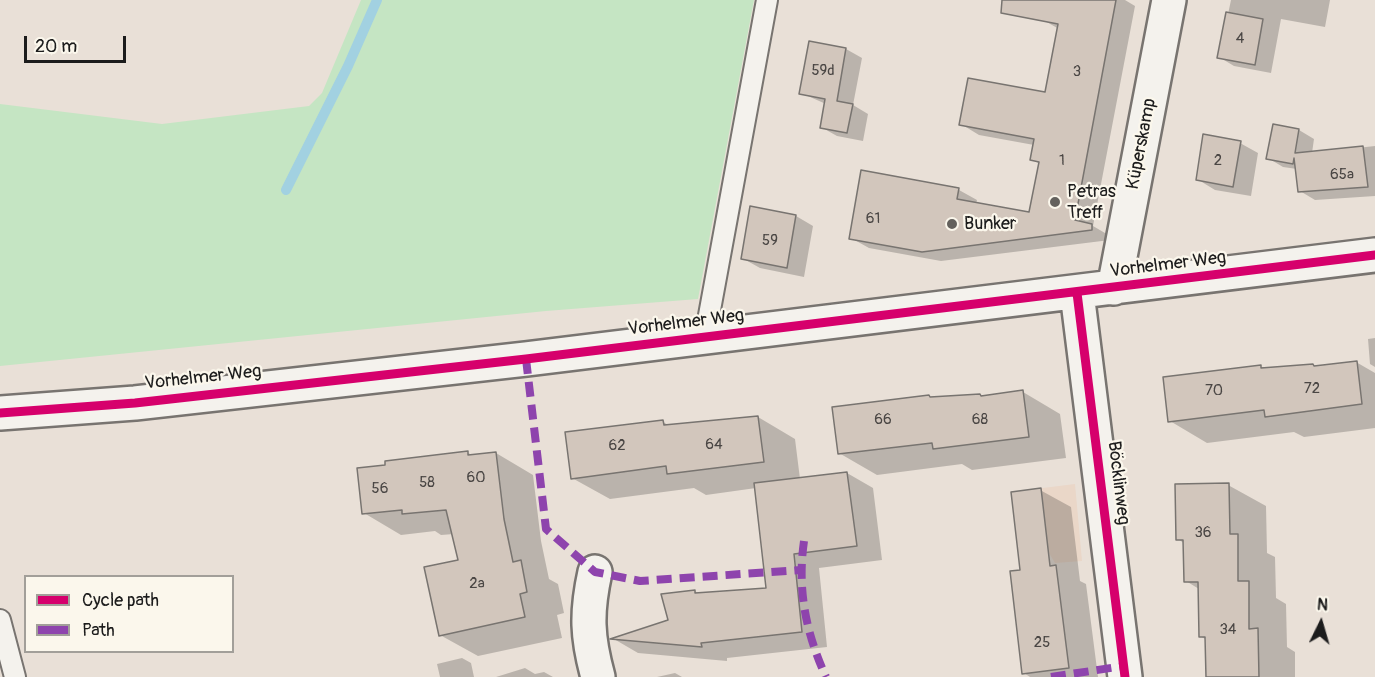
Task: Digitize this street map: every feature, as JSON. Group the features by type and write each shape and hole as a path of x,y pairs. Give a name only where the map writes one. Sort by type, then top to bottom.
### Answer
{"street":[{"name":"Küperskamp","path":"1114,288 1169,0"},
{"name":"Vorhelmer Weg","path":"0,413 135,403 1077,293 1375,255"},
{"name":"Böcklinweg","path":"1077,293 1125,677"},
{"path":"595,572 588,607 588,640 598,677"}],"lane":[{"name":"Vorhelmer Weg","path":"705,337 767,0"},
{"path":"0,620 15,677"}],"shaded area":[{"path":"1075,484 1082,561 1055,563 1049,553 1019,557 1011,492"}],"green space":[{"path":"361,0 754,0 698,299 546,311 0,366 0,104 162,124 309,106 322,93"}],"building":[{"path":"1002,0 1116,0 1075,220 1092,224 1092,230 922,252 849,239 861,170 959,188 957,199 1029,212 1039,162 1030,160 1034,139 959,125 968,78 1045,92 1058,24 1001,13"},
{"path":"1226,12 1263,19 1255,65 1217,58"},
{"path":"809,41 846,48 837,101 853,104 847,133 820,128 825,99 799,94"},
{"path":"1273,124 1299,129 1295,153 1363,146 1368,187 1298,192 1294,158 1293,164 1266,159"},
{"path":"1203,134 1241,141 1233,187 1196,180"},
{"path":"750,206 796,215 787,268 741,259"},
{"path":"1357,361 1362,404 1265,417 1264,410 1168,422 1163,377 1261,365 1261,368 1313,364 1314,366"},
{"path":"1023,390 1029,437 933,449 932,443 838,454 832,407 929,395 930,397 980,394 981,396"},
{"path":"758,416 764,462 667,474 666,466 571,479 565,432 663,420 664,425"},
{"path":"468,451 468,455 496,452 504,519 513,562 521,560 527,592 520,594 525,617 439,636 424,567 458,560 446,510 402,514 402,510 362,514 357,468 385,465 385,461"},
{"path":"847,472 857,546 794,554 802,632 701,643 702,647 610,639 668,620 661,594 695,590 695,593 766,588 754,483"},
{"path":"1229,483 1230,534 1238,534 1238,581 1249,581 1249,629 1258,628 1259,677 1206,677 1205,637 1199,637 1198,582 1184,582 1183,540 1176,540 1175,484"},
{"path":"1041,488 1050,566 1056,565 1069,668 1022,674 1010,571 1020,570 1011,492"}],"waterway":[{"path":"286,190 348,66 377,0"}],"marked path":[{"path":"526,359 546,529 595,572 640,581 800,570"},
{"path":"804,541 802,577 805,611 813,644 826,677"},
{"path":"1051,677 1124,666"}],"cycle path":[{"path":"0,413 135,403 526,359 1375,255"},
{"path":"1077,293 1125,677"}],"place":[{"name":"Petras Treff","path":"1055,202"},
{"name":"Bunker","path":"952,224"}]}
